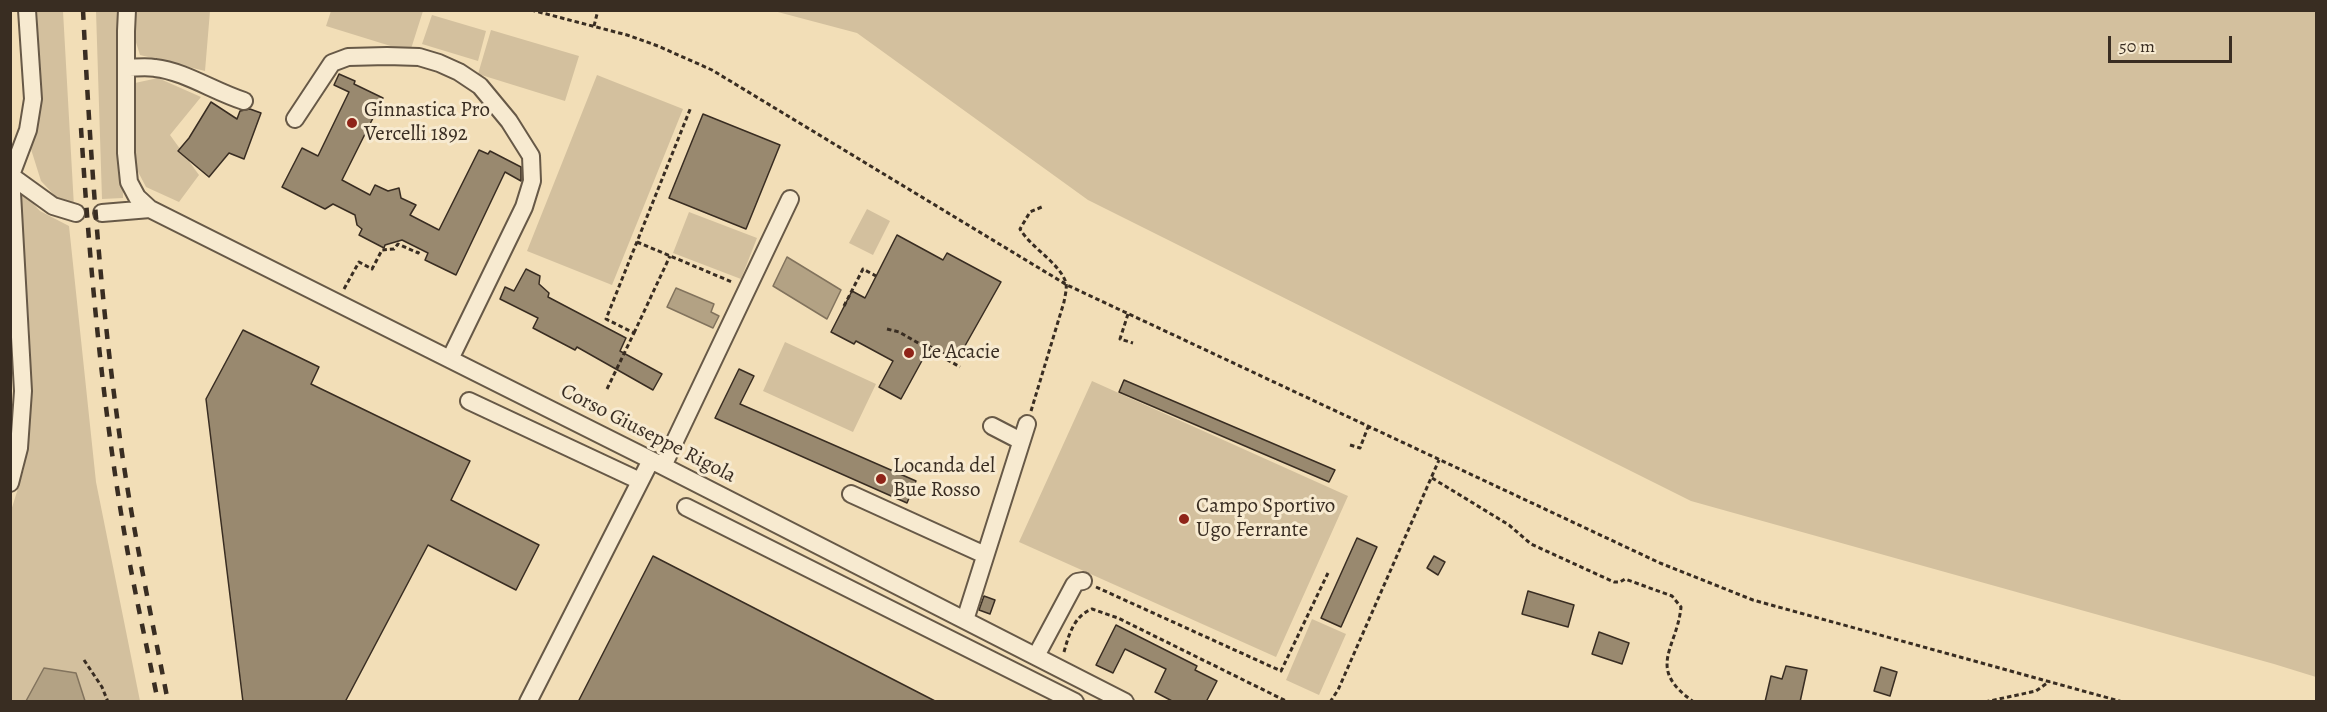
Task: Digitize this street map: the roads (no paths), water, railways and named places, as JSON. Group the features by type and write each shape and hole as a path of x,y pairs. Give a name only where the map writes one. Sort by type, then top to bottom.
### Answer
{"street":[{"path":"10,483 19,448 23,391 10,175 28,130 33,99 27,10"},
{"path":"128,10 126,153 129,182 137,197 150,209"},
{"path":"295,119 332,63 348,57 387,56 419,57 459,72 480,86 509,121 531,156 532,181 524,207 450,359"},
{"path":"126,68 153,67 171,71 221,94 244,101"},
{"path":"10,175 52,206 76,213"},
{"path":"528,702 640,481 657,463 790,199"},
{"path":"102,213 150,209"},
{"name":"Corso Giuseppe Rigola","path":"150,209 657,463 1125,702"},
{"path":"469,401 640,481"},
{"path":"965,620 1027,424"},
{"path":"992,426 1021,441"},
{"path":"851,494 985,555"},
{"path":"686,507 1075,702"},
{"path":"1036,656 1074,585 1083,581"}],"railway":[{"path":"83,10 96,217 111,373 128,494 168,702"},
{"path":"81,128 93,288 111,448 128,554 158,702"}],"place":[{"name":"Ginnastica Pro Vercelli 1892","path":"352,123"},
{"name":"Le Acacie","path":"909,353"},
{"name":"Locanda del Bue Rosso","path":"881,479"},
{"name":"Campo Sportivo Ugo Ferrante","path":"1184,519"}]}
